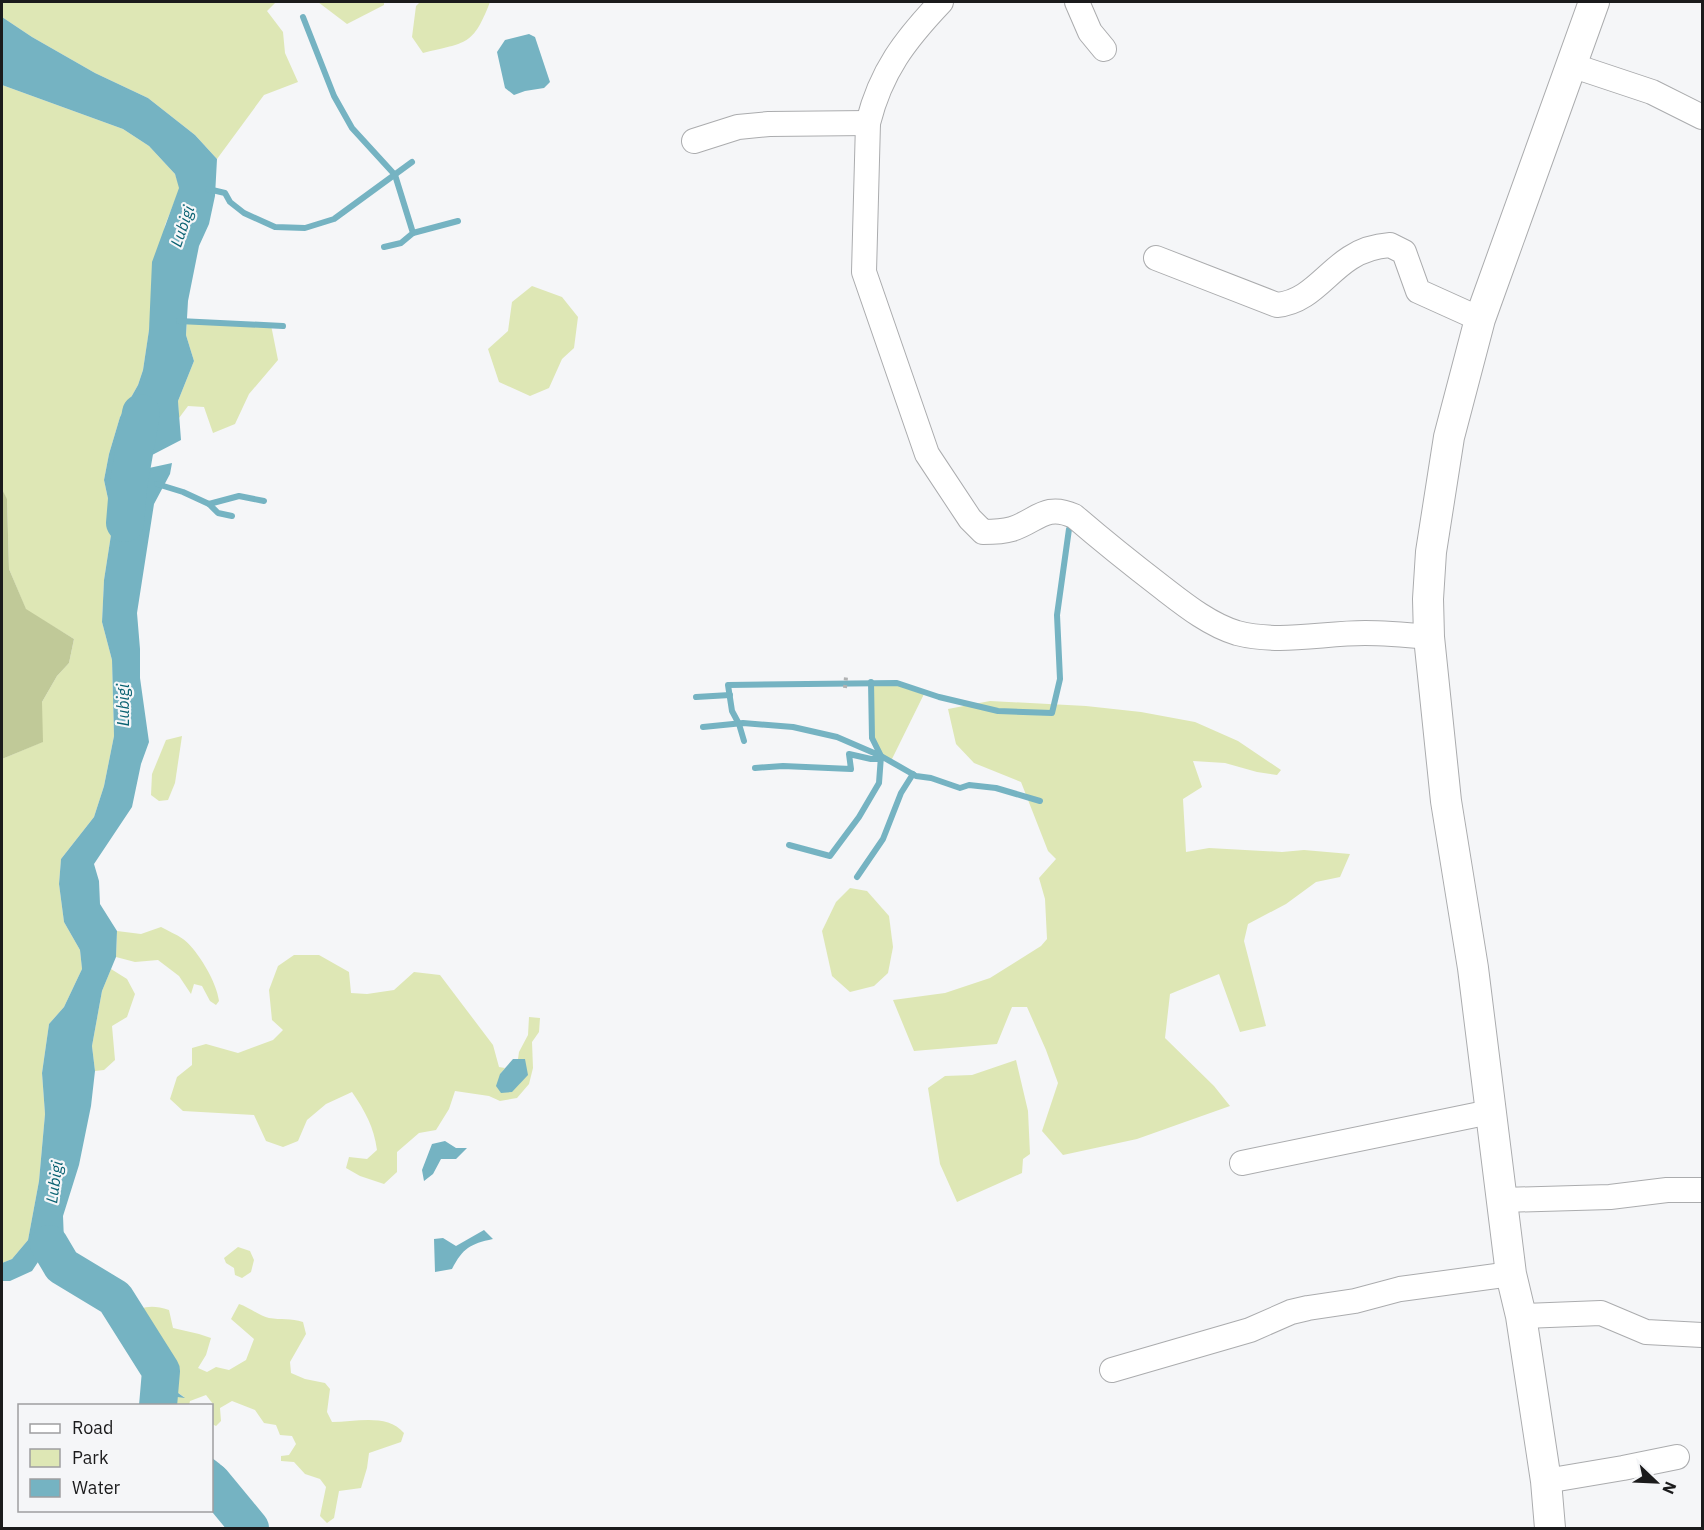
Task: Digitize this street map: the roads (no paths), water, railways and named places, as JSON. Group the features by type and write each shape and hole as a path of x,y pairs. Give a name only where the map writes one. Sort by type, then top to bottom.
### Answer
{"street":[{"path":"941,2 910,36 895,57 879,89 868,123 864,272 927,454 970,519 983,532 997,532 1013,529 1040,514 1054,510 1064,511 1074,516 1132,565 1183,603 1210,621 1236,632 1260,637 1289,638 1364,633 1429,636"},
{"path":"1077,2 1090,32 1104,49"},
{"path":"1550,1528 1546,1480 1521,1316 1511,1274 1473,968 1446,801 1429,636 1428,599 1431,552 1445,458 1480,319 1594,2"},
{"path":"1571,65 1652,92 1702,117"},
{"path":"694,141 738,127 769,124 868,123"},
{"path":"1156,258 1277,305 1296,302 1361,252 1390,245 1404,252 1418,291 1480,319"},
{"path":"1242,1163 1490,1113"},
{"path":"1503,1200 1610,1197 1667,1190 1702,1190"},
{"path":"1112,1370 1250,1330 1291,1312 1355,1301 1400,1289 1511,1274"},
{"path":"1521,1316 1601,1313 1646,1332 1702,1335"},
{"path":"1546,1480 1677,1457"}],"water":[{"path":"2,17 95,73 148,98 195,135 217,159 215,196 209,224 199,246 188,301 186,335 194,361 178,401 181,440 129,467 126,473 172,463 170,474 154,504 137,613 140,678 149,742 141,764 132,807 94,864 99,881 100,904 117,931 116,957 102,991 92,1046 95,1071 91,1106 79,1165 63,1216 64,1241 82,1263 84,1279 66,1281 44,1253 32,1271 10,1281 2,1281 2,1263 12,1259 28,1240 39,1181 45,1114 42,1073 49,1024 64,1007 82,969 80,950 64,922 59,884 61,859 94,817 104,786 114,736 112,660 102,622 104,580 113,522 104,480 120,417 138,385 143,370 149,330 152,262 179,188 175,174 149,146 123,129 2,85"},
{"path":"529,34 535,37 550,82 544,88 514,95 505,88 497,52 505,40"},
{"path":"513,1059 525,1059 528,1075 512,1092 501,1093 496,1086 500,1074"},
{"path":"445,1141 456,1148 467,1148 456,1159 441,1159 433,1174 424,1181 422,1170 432,1144"},
{"path":"484,1230 493,1239 468,1248 452,1269 435,1272 434,1239 443,1238 456,1246"},
{"path":"168,1380 174,1390 185,1398 170,1396 170,1404 150,1404 159,1385"},
{"path":"213,1459 231,1478 232,1507 213,1495"}],"waterway":[{"path":"303,17 334,96 352,128 395,175 413,233 401,243 384,247"},
{"path":"208,189 225,193 230,202 244,213 275,227 305,228 334,219 412,162"},
{"path":"413,233 458,221"},
{"path":"179,321 283,326"},
{"name":"Lubigi","path":"125,523 128,487 141,413"},
{"path":"157,484 183,492 209,504 239,496 264,501"},
{"path":"209,504 218,513 232,516"},
{"path":"744,741 732,711 728,685 897,683 939,697 998,711 1052,713 1060,679 1057,615 1069,529"},
{"path":"789,845 830,856 859,817 879,783 881,756 872,738 871,682"},
{"path":"696,697 730,695"},
{"path":"703,727 743,723 793,727 837,737 881,756 916,776 931,778 960,788 969,785 996,788 1040,801"},
{"path":"755,768 783,766 851,769 849,754 881,759"},
{"path":"857,877 883,839 901,793 913,774"},
{"name":"Lubigi","path":"49,1244 62,1266 115,1298 161,1371 158,1404"},
{"name":"Lubigi","path":"213,1483 250,1528"}]}
